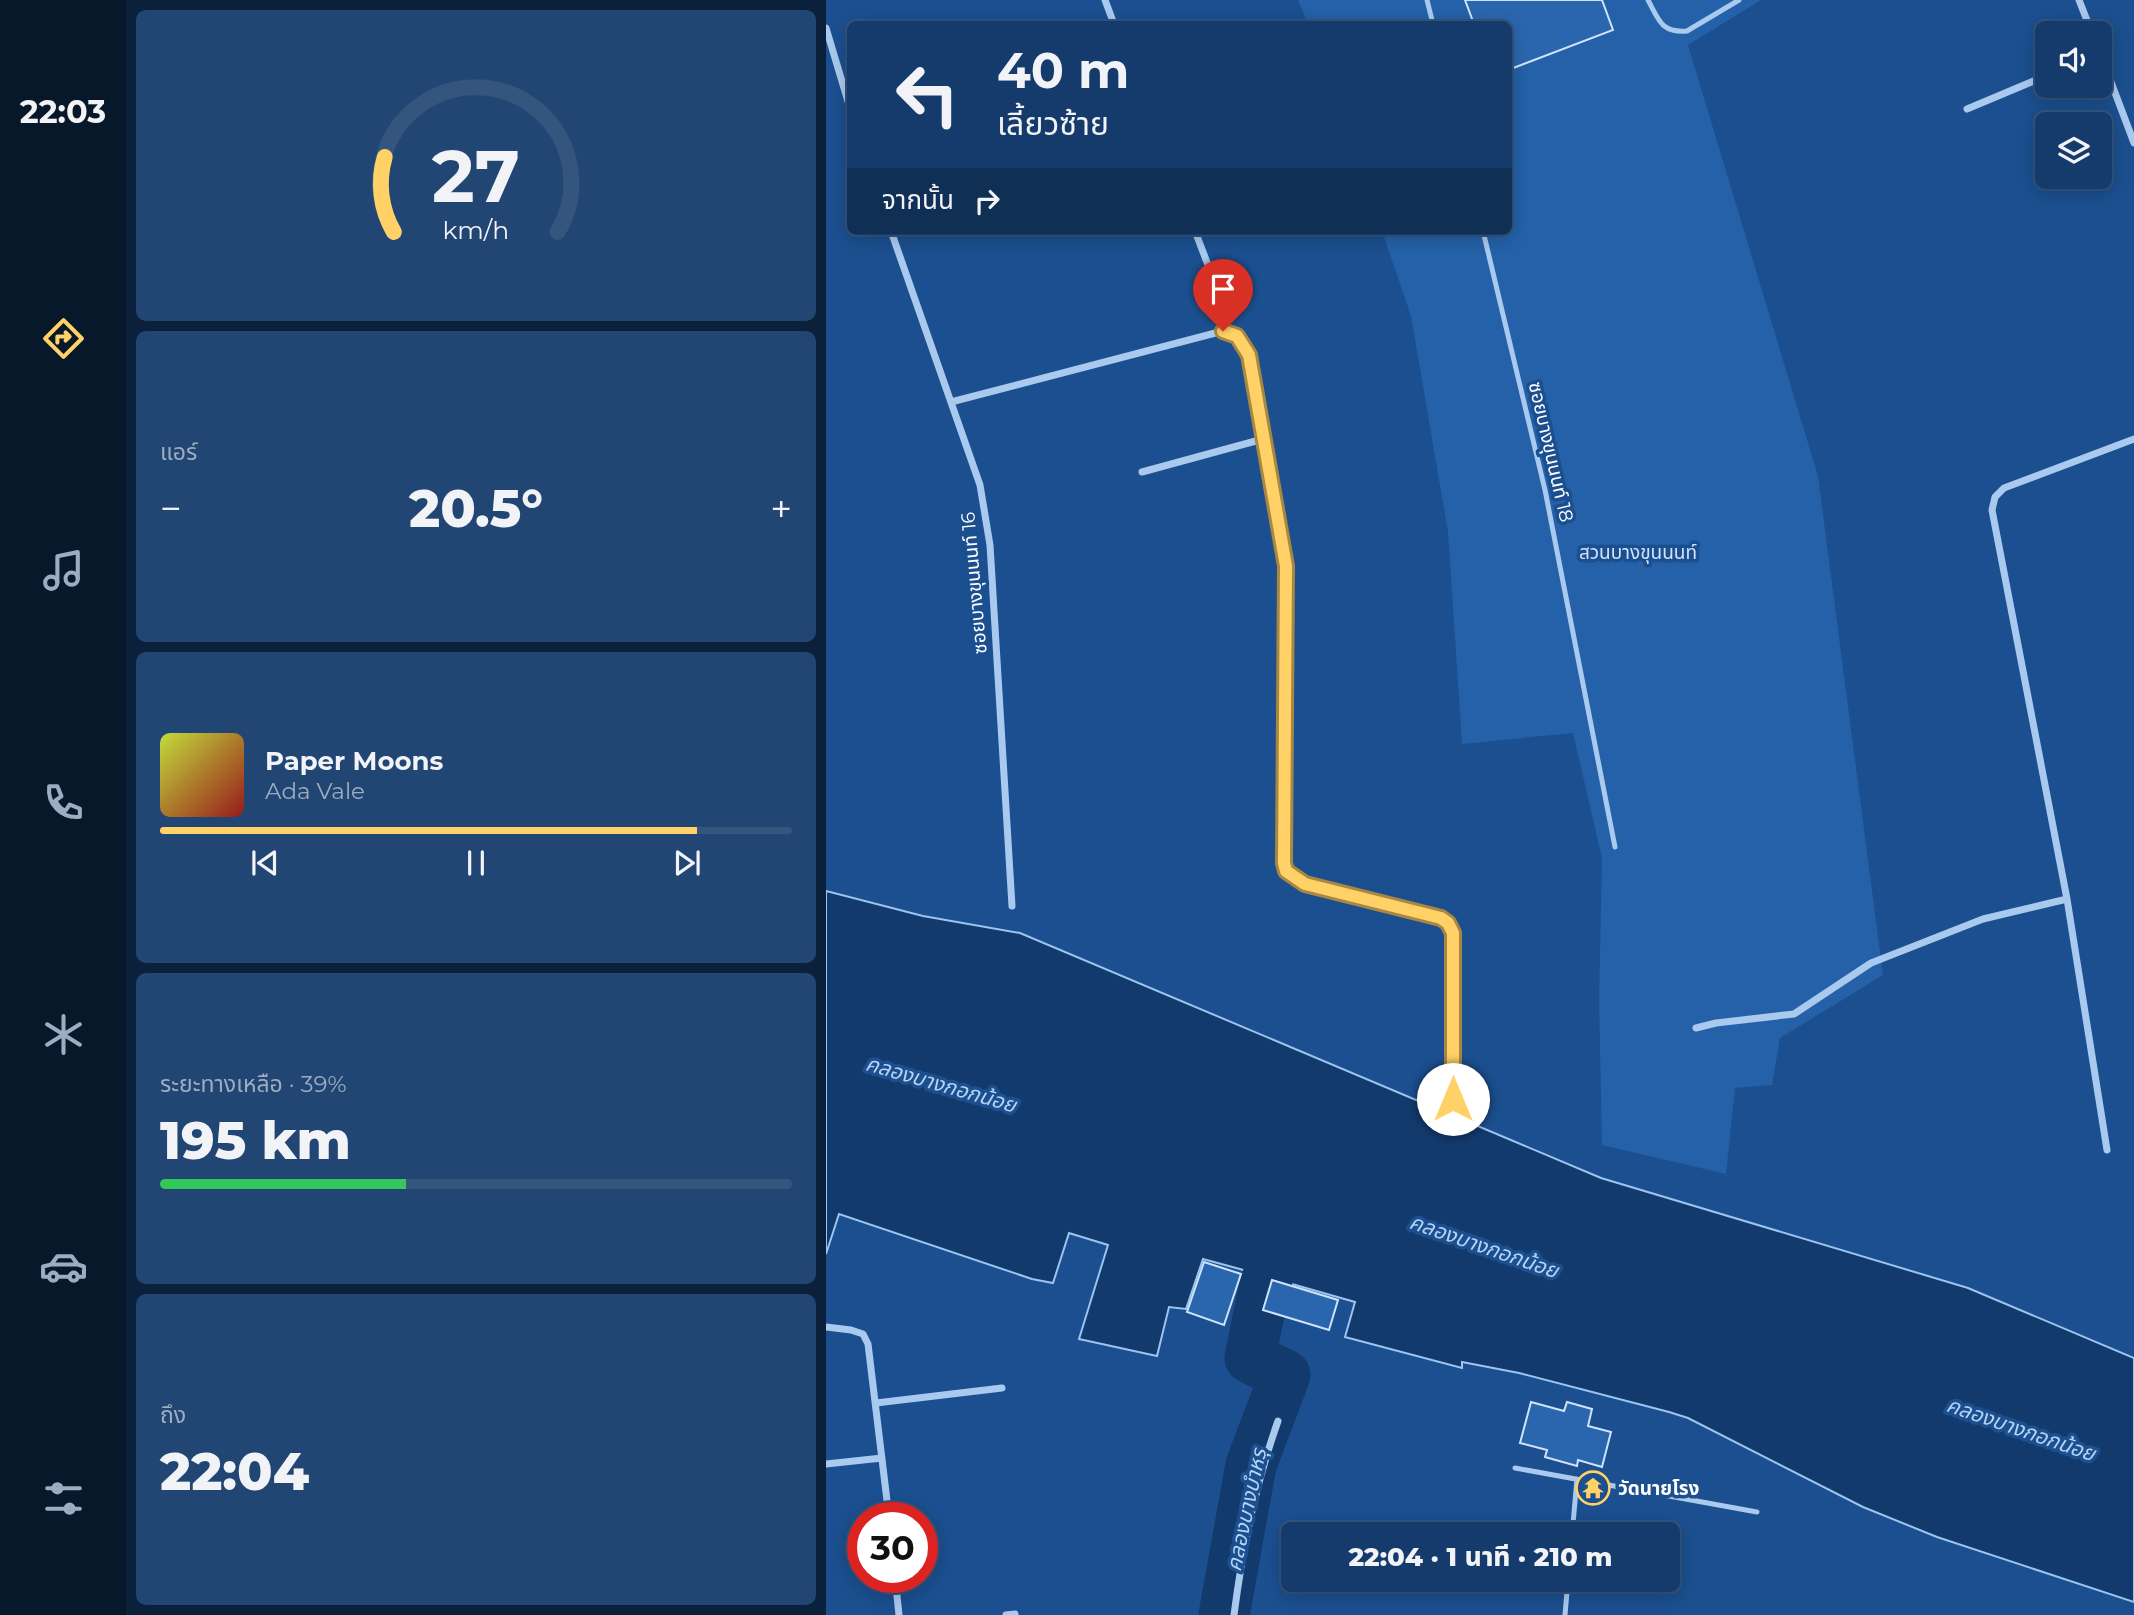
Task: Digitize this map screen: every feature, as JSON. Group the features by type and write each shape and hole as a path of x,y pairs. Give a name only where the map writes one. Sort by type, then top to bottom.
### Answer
{"street":[{"path":"1105,0 1113,21"},
{"path":"2079,0 2087,21"},
{"path":"826,28 847,98"},
{"path":"1967,109 2035,80"},
{"path":"2112,85 2134,143"},
{"name":"ซอยบางขุนนนท์ 16","path":"892,235 980,485 990,545 1012,906"},
{"path":"1197,235 1218,291"},
{"path":"951,402 1223,331 1237,336 1249,355 1286,566 1286,871 1305,884 1441,918 1448,923 1453,933 1453,1099"},
{"path":"1142,472 1263,439"},
{"path":"2107,1150 2067,898 1993,510 1996,497 2004,488 2134,439"},
{"path":"1696,1028 1794,1014 1871,963 1983,919 2067,898"},
{"path":"826,1327 863,1334 868,1344 887,1502"},
{"path":"876,1403 1002,1388"},
{"path":"1234,1615 1244,1540 1262,1466 1278,1421"},
{"path":"826,1464 883,1458"},
{"path":"897,1593 899,1615"}],"lane":[{"path":"1427,0 1432,21"},
{"path":"1648,0 1661,25 1668,30 1679,32 1687,31 1739,0"},
{"name":"ซอยบางขุนนนท์ 18","path":"1484,235 1545,489 1615,847"},
{"path":"1515,1468 1757,1512"},
{"path":"1573,1522 1577,1479"},
{"path":"1564,1615 1567,1592"}],"green space":[{"name":"สวนบางขุนนนท์","path":"1298,0 1761,0 1688,45 1818,476 1883,975 1780,1038 1772,1085 1735,1088 1726,1174 1602,1145 1599,999 1602,858 1573,733 1462,744 1448,532 1411,316 1383,235 1512,235 1512,21 1307,21"}],"water":[{"name":"คลองบางกอกน้อย","path":"826,891 923,916 1020,933 1601,1178 1968,1288 2134,1358 2134,1602 1937,1537 1863,1507 1688,1418 1519,1373 1462,1362 1462,1368 1345,1337 1355,1302 1271,1278 1268,1289 1242,1285 1247,1271 1203,1259 1186,1309 1169,1307 1157,1356 1079,1339 1108,1245 1069,1233 1053,1283 1032,1279 839,1214 826,1254"}],"building":[{"path":"1465,0 1602,0 1613,30 1512,68 1512,21 1473,21"},
{"path":"1204,1262 1241,1274 1224,1325 1187,1312"},
{"path":"1272,1280 1338,1300 1329,1330 1263,1310"},
{"path":"1531,1402 1564,1411 1567,1402 1592,1409 1588,1426 1611,1432 1602,1467 1578,1460 1577,1466 1545,1457 1547,1450 1520,1443"}],"waterway":[{"name":"คลองบางบำหรุ","path":"1224,1615 1251,1465 1285,1375 1250,1358 1264,1289 1284,1224"}],"place":[{"name":"วัดนายโรง","path":"1593,1488"}],"route":[{"path":"1223,331 1237,336 1249,355 1286,566 1286,871 1305,884 1441,918 1448,923 1453,933 1453,1099"}]}
